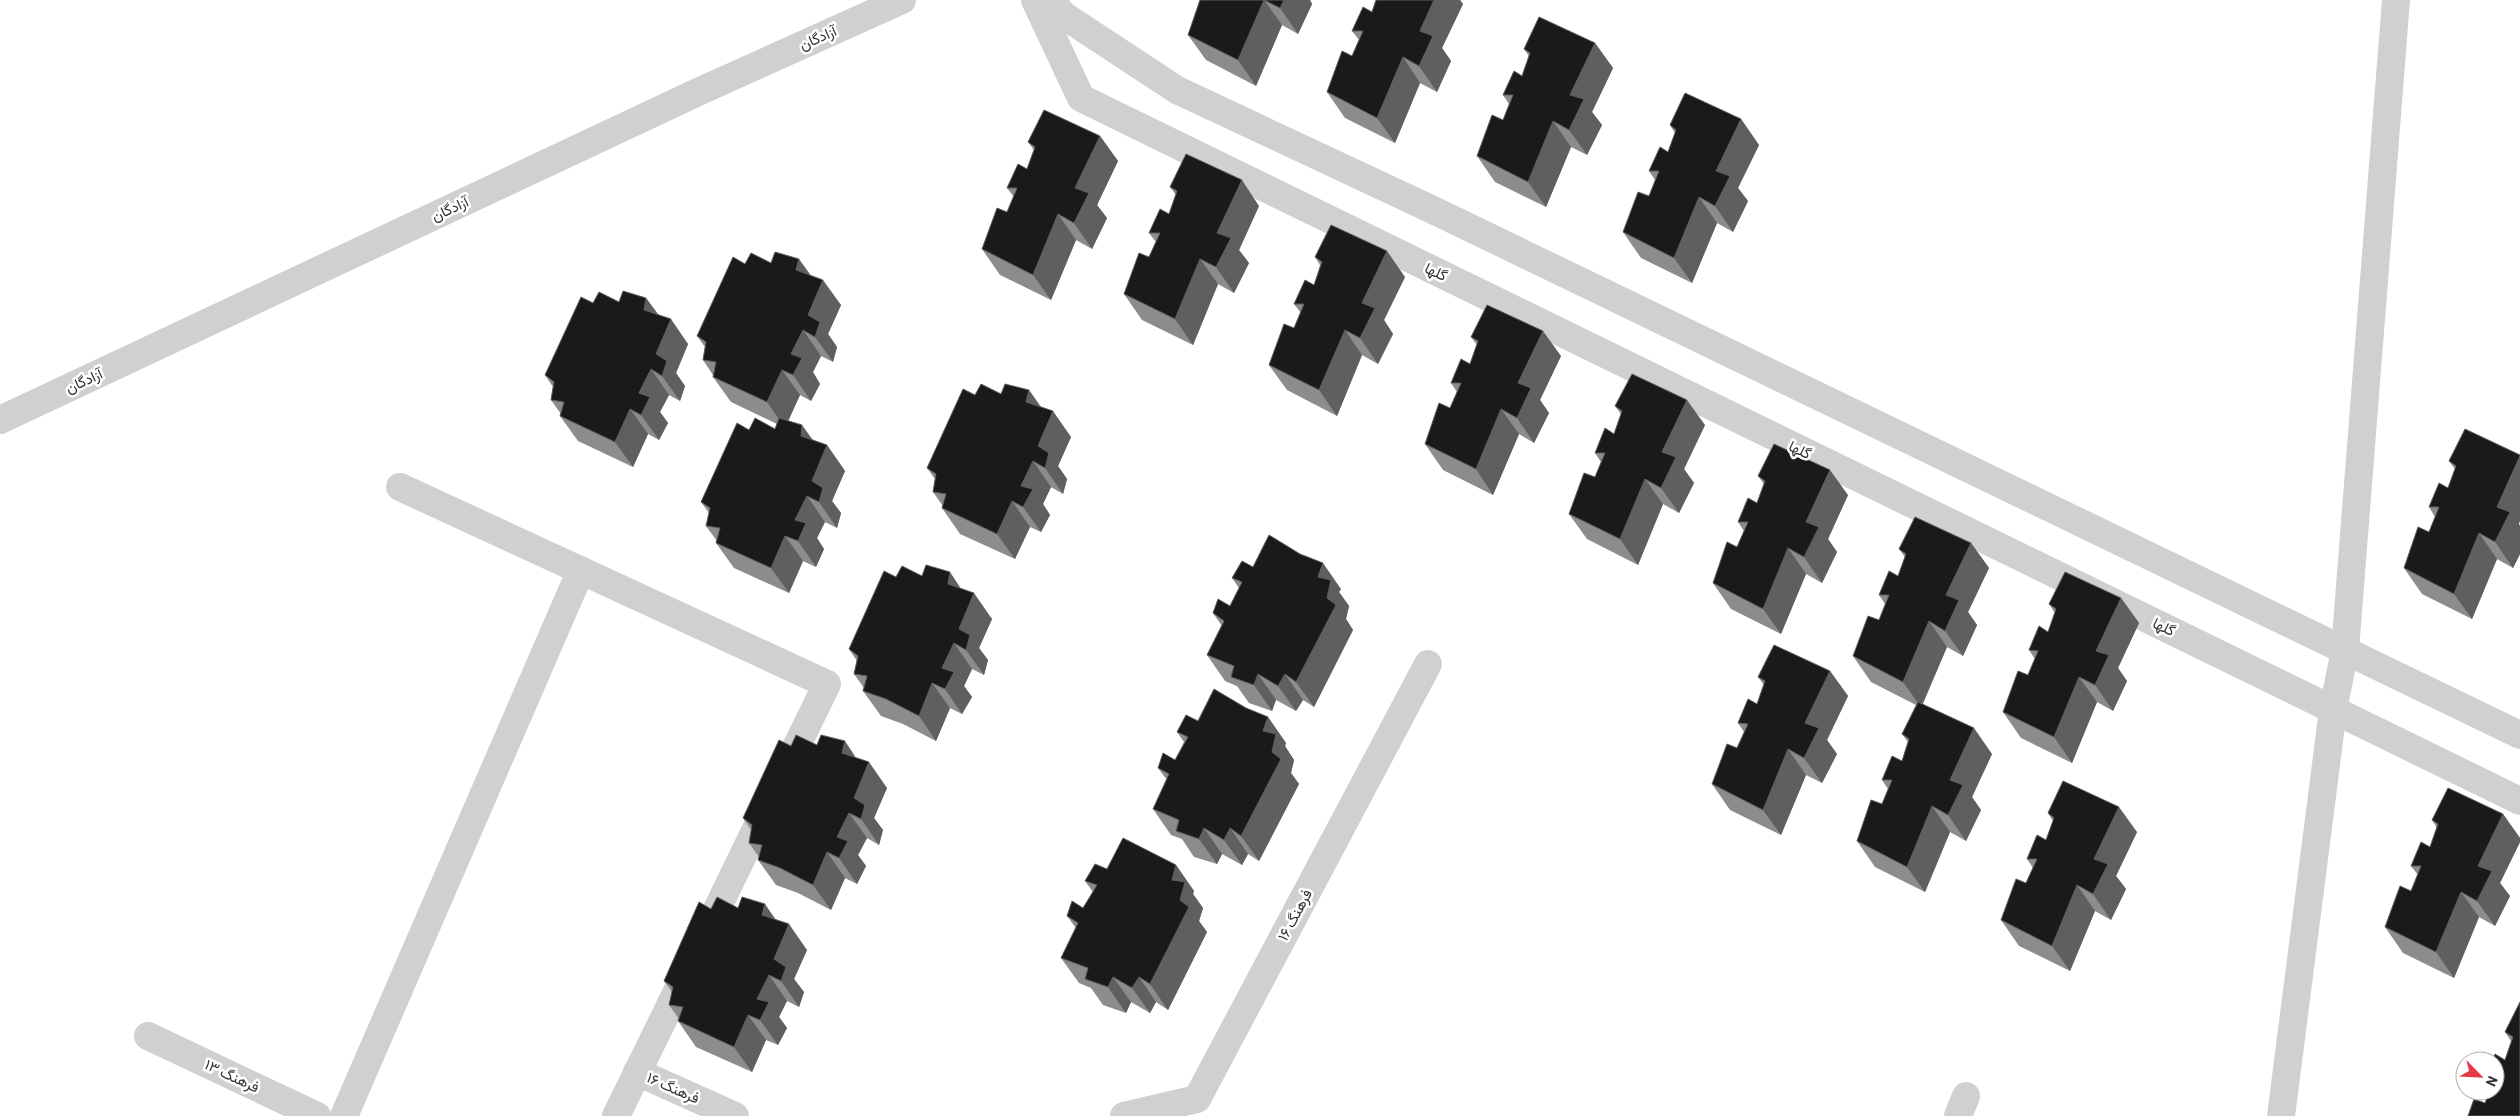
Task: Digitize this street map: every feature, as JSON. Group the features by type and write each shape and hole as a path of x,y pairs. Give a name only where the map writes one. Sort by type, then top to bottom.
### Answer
{"street":[{"name":"آزادگان","path":"0,420 680,101 902,0"},
{"name":"گلها","path":"1035,0 1081,98 2520,802"},
{"path":"1051,0 1063,15 1177,90 1442,214 2520,735"},
{"path":"2281,1116 2333,710 2345,650 2396,0"},
{"path":"400,487 827,684 616,1116"},
{"path":"344,1116 581,570"},
{"name":"فرهنگ ۱۶","path":"1124,1116 1197,1099 1428,664"},
{"name":"فرهنگ ۱۳","path":"148,1036 317,1116"},
{"name":"فرهنگ ۱۶","path":"637,1072 736,1116"}],"building":[{"path":"1200,0 1264,0 1238,60 1188,35"},
{"path":"1264,0 1284,0 1280,8"},
{"path":"1376,0 1434,0 1420,31 1433,36 1419,66 1403,57 1377,118 1327,92 1342,51 1352,56 1363,31 1352,31 1363,7 1372,12"},
{"path":"1539,17 1595,43 1570,95 1584,99 1569,130 1553,121 1528,182 1477,156 1492,115 1503,120 1513,95 1503,95 1514,71 1522,76 1530,53 1524,49"},
{"path":"1685,93 1741,119 1716,171 1730,176 1715,206 1699,197 1674,258 1623,232 1638,192 1649,196 1659,171 1649,171 1660,147 1668,152 1676,130 1670,125"},
{"path":"1044,110 1100,136 1075,188 1089,193 1074,223 1058,214 1033,275 982,249 997,208 1007,212 1017,188 1007,188 1018,164 1027,169 1035,147 1028,142"},
{"path":"1186,154 1242,180 1217,233 1231,238 1216,267 1200,259 1175,319 1124,294 1139,253 1149,257 1160,233 1149,233 1160,209 1169,214 1177,191 1170,187"},
{"path":"1331,225 1387,251 1362,303 1375,308 1360,338 1345,330 1319,390 1269,365 1284,324 1294,328 1304,304 1294,304 1305,280 1314,285 1322,262 1315,257"},
{"path":"775,252 799,259 796,270 823,280 808,315 820,322 815,337 803,330 791,354 802,358 793,375 782,370 767,402 713,377 716,362 703,360 706,342 697,336 733,257 745,264 751,253 771,263"},
{"path":"623,291 646,298 644,310 671,319 656,354 667,361 662,376 651,369 639,393 650,397 641,415 630,409 615,442 560,416 564,402 551,400 554,382 545,375 581,297 593,303 599,292 619,302"},
{"path":"1487,305 1543,331 1518,383 1531,388 1517,418 1501,409 1476,469 1425,444 1439,403 1450,408 1461,383 1451,383 1461,359 1470,364 1478,341 1471,337"},
{"path":"1632,374 1687,400 1662,452 1676,457 1661,488 1645,479 1620,539 1569,514 1584,473 1595,477 1605,453 1595,453 1605,428 1614,434 1622,411 1615,406"},
{"path":"981,384 1001,394 1005,384 1029,390 1026,402 1053,411 1038,446 1049,453 1045,468 1033,461 1021,486 1033,489 1023,507 1012,501 997,534 942,508 946,494 933,492 936,474 927,468 963,389 975,395"},
{"path":"755,418 775,429 779,418 802,425 801,436 827,445 812,481 823,488 819,502 807,496 795,520 806,523 798,541 785,536 771,568 716,543 720,528 706,526 710,508 701,502 737,423 749,430"},
{"path":"2465,429 2520,456 2497,507 2510,512 2495,542 2479,533 2454,594 2404,568 2418,527 2429,532 2439,507 2429,507 2439,483 2448,488 2456,466 2449,461"},
{"path":"1774,444 1830,470 1806,522 1819,527 1804,557 1788,548 1763,609 1713,583 1727,542 1737,547 1748,522 1738,522 1748,498 1757,503 1765,481 1758,476"},
{"path":"1915,517 1971,543 1946,595 1959,600 1945,631 1929,621 1903,682 1853,656 1868,616 1879,620 1889,595 1879,595 1889,571 1898,576 1906,554 1899,549"},
{"path":"1269,535 1300,554 1323,563 1318,577 1331,580 1327,598 1336,605 1296,682 1285,674 1278,686 1258,674 1254,685 1231,677 1234,666 1207,655 1224,621 1213,613 1218,599 1230,606 1242,582 1232,578 1242,561 1253,567"},
{"path":"926,565 950,572 948,584 974,593 959,629 970,635 966,650 954,643 942,668 954,672 945,689 932,683 919,716 886,699 863,691 867,676 854,674 858,656 849,649 884,571 896,577 902,566 922,576"},
{"path":"2065,572 2121,598 2096,651 2109,655 2095,685 2079,677 2054,737 2003,712 2018,671 2028,675 2038,651 2029,650 2039,626 2048,632 2056,609 2049,604"},
{"path":"1774,645 1830,671 1805,723 1819,728 1804,758 1788,749 1763,810 1712,784 1727,744 1737,748 1748,724 1738,723 1748,699 1757,704 1765,681 1758,677"},
{"path":"1214,689 1246,708 1268,717 1263,731 1276,734 1272,752 1281,759 1241,836 1230,828 1224,840 1204,828 1199,839 1176,831 1179,820 1153,809 1169,774 1158,768 1163,753 1175,760 1188,737 1177,732 1186,715 1198,721"},
{"path":"1918,702 1974,728 1950,780 1963,785 1948,815 1932,806 1907,867 1857,841 1871,800 1882,804 1892,780 1882,780 1892,756 1902,761 1909,739 1902,734"},
{"path":"796,735 817,745 821,735 845,741 842,753 869,762 854,798 865,805 861,819 849,813 837,837 848,841 839,858 827,852 813,885 780,868 758,860 762,845 749,843 752,825 743,818 779,740 791,746"},
{"path":"2063,781 2119,807 2094,859 2108,864 2093,894 2077,885 2052,946 2001,920 2016,879 2026,883 2037,859 2027,859 2037,835 2046,840 2054,818 2048,813"},
{"path":"2448,788 2503,814 2478,866 2492,871 2477,901 2461,892 2436,952 2385,927 2400,886 2411,891 2421,866 2411,866 2421,842 2430,847 2438,824 2432,820"},
{"path":"1123,838 1176,865 1172,880 1185,882 1180,900 1189,907 1150,984 1139,977 1132,988 1113,977 1108,987 1085,979 1088,968 1061,958 1078,923 1067,916 1072,901 1083,908 1097,885 1085,881 1095,864 1107,869"},
{"path":"717,897 738,908 742,897 765,904 762,915 789,924 774,959 786,967 781,981 769,975 757,999 769,1002 760,1020 748,1015 734,1047 678,1021 683,1007 669,1005 673,987 664,981 699,902 711,909"},
{"path":"2520,1002 2520,1116 2468,1116 2473,1101 2485,1103 2486,1101 2505,1101 2505,1060 2513,1037 2505,1032"}]}
